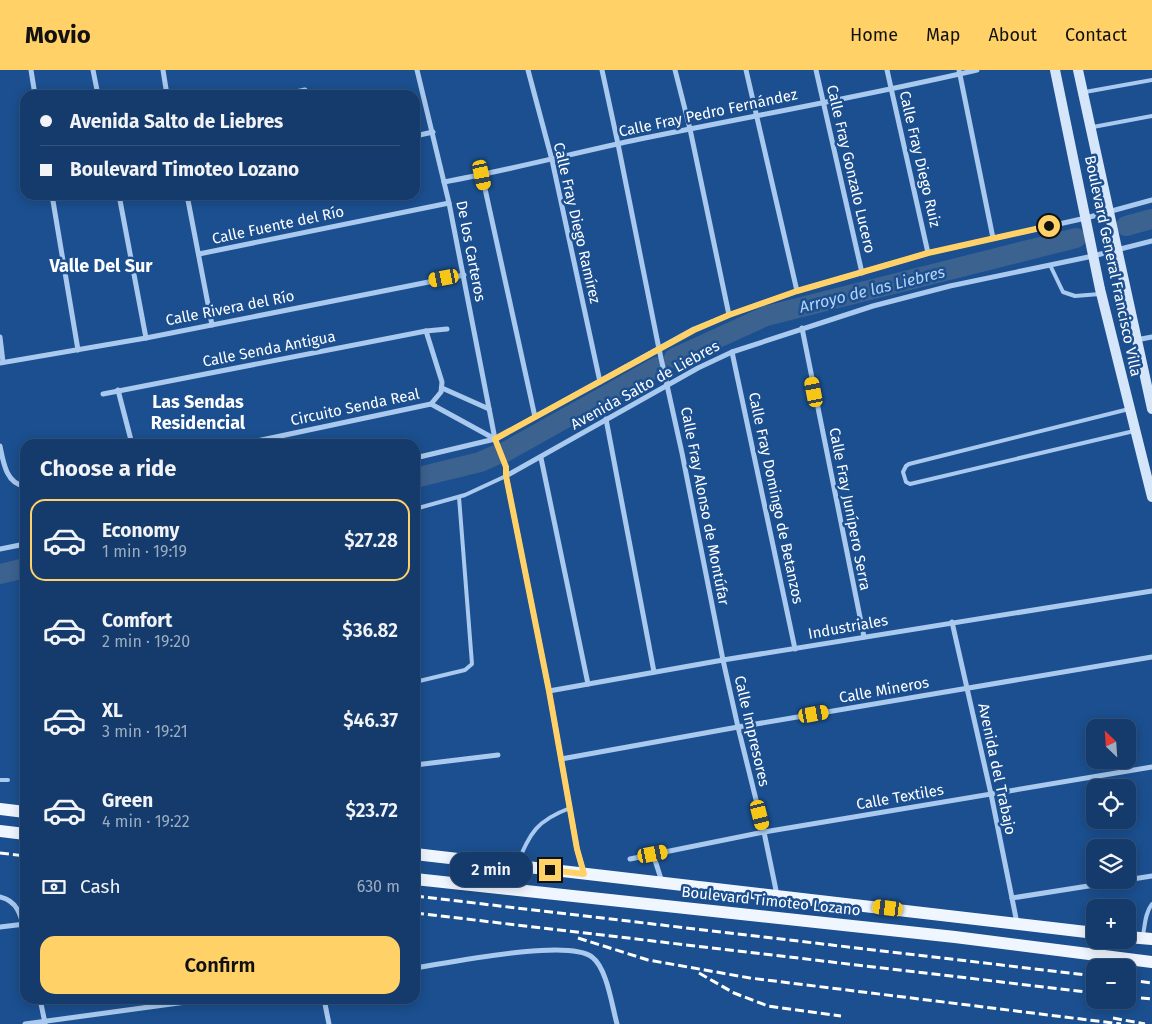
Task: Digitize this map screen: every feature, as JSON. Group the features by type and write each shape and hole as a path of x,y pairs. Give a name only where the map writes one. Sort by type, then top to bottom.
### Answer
{"main road":[{"name":"Boulevard General Francisco Villa","path":"1055,70 1101,294 1152,497"},
{"name":"Boulevard General Francisco Villa","path":"1078,70 1152,408"},
{"path":"0,809 20,811"},
{"path":"0,831 20,833"},
{"name":"Boulevard Timoteo Lozano","path":"420,855 1086,931"},
{"name":"Boulevard Timoteo Lozano","path":"420,880 955,937 1152,962"}],"street":[{"path":"31,70 34,90"},
{"path":"93,70 97,90"},
{"path":"163,70 166,90"},
{"name":"De los Carteros","path":"417,70 449,203 495,439 506,467 506,476"},
{"name":"Calle Fray Diego Ramírez","path":"528,70 552,160 600,382"},
{"path":"602,70 658,349"},
{"path":"675,70 690,129 729,315"},
{"path":"746,70 797,291"},
{"name":"Calle Fray Gonzalo Lucero","path":"816,70 862,273"},
{"name":"Calle Fray Diego Ruiz","path":"887,70 928,253"},
{"name":"Calle Fray Pedro Fernández","path":"444,182 690,129 758,117 891,89 959,72 976,70"},
{"path":"959,72 993,238"},
{"path":"420,135 433,132"},
{"path":"482,175 535,417"},
{"path":"53,200 78,350"},
{"path":"120,200 146,338"},
{"path":"188,200 212,325"},
{"name":"Avenida Salto de Liebres","path":"420,457 495,439 694,330 729,315 797,291 928,253 993,238 1087,222 1152,200"},
{"name":"Calle Fuente del Río","path":"199,254 449,203"},
{"name":"Avenida Salto de Liebres","path":"506,476 541,458 667,383 732,352 873,306 940,288 1050,265 1092,251 1152,241"},
{"name":"Calle Rivera del Río","path":"2,362 146,338 464,274"},
{"name":"Calle Fray Junípero Serra","path":"802,328 864,637"},
{"name":"Calle Senda Antigua","path":"103,394 426,331 447,329"},
{"path":"426,331 441,378 442,388 431,404"},
{"path":"0,337 2,362"},
{"path":"1136,340 1152,337"},
{"name":"Calle Fray Alonso de Montúfar","path":"658,349 667,383 723,660"},
{"name":"Calle Fray Domingo de Betanzos","path":"732,352 794,649"},
{"path":"442,388 489,409"},
{"path":"118,390 131,439"},
{"name":"Circuito Senda Real","path":"266,439 431,404 495,439"},
{"path":"606,419 654,672"},
{"path":"0,446 2,460 12,480 20,485"},
{"path":"541,458 588,684"},
{"path":"506,476 549,691 577,849 584,874"},
{"path":"0,549 20,545"},
{"name":"Industriales","path":"549,691 952,622 1152,591"},
{"name":"Avenida del Trabajo","path":"952,622 991,794 1017,922"},
{"name":"Calle Mineros","path":"560,759 1152,657"},
{"name":"Calle Impresores","path":"723,660 777,895"},
{"path":"420,764 498,755"},
{"name":"Calle Textiles","path":"630,859 764,832 1152,767"},
{"path":"653,854 662,883"},
{"path":"1012,898 1152,876"},
{"path":"0,897 12,901 20,915"},
{"path":"0,927 20,924"},
{"path":"420,967 508,953 542,950 582,952 592,956 598,962 605,979 617,1024"},
{"path":"41,1004 45,1022"},
{"path":"25,1024 173,1004"},
{"path":"325,1004 329,1024"}],"lane":[{"path":"1083,92 1152,80"},
{"path":"1091,128 1152,116"},
{"path":"1050,265 1063,292 1075,296 1101,294"},
{"path":"1129,409 909,464 903,472 906,482 910,484 1135,431"},
{"path":"420,509 459,497 506,476"},
{"path":"420,681 465,670 472,664 459,497"},
{"path":"0,780 8,780"},
{"path":"516,866 530,836 539,824 553,814 570,808"},
{"path":"1147,939 1146,920 1149,907 1152,904"}],"waterway":[{"name":"Arroyo de las Liebres","path":"1126,226 1152,219"},
{"name":"Arroyo de las Liebres","path":"674,358 766,316 1076,238"},
{"name":"Arroyo de las Liebres","path":"505,452 657,367"},
{"name":"Arroyo de las Liebres","path":"420,477 480,462 496,455"},
{"name":"Arroyo de las Liebres","path":"0,574 20,569"}],"railway":[{"path":"0,853 20,855"},
{"path":"420,897 1086,975"},
{"path":"420,914 1086,992"},
{"path":"578,938 648,960 750,978 1121,1024"},
{"path":"699,973 734,993 768,1006 841,1016"},
{"path":"1136,981 1152,983"},
{"path":"1136,998 1152,999"},
{"path":"1113,1018 1145,1024"}],"district":[{"name":"Valle Del Sur","path":"101,266"},
{"name":"Las Sendas Residencial","path":"198,412"}],"route":[{"path":"550,870 584,874 577,849 549,691 506,476 506,467 495,439 511,432 694,330 729,315 797,291 928,253 1049,226"}]}
